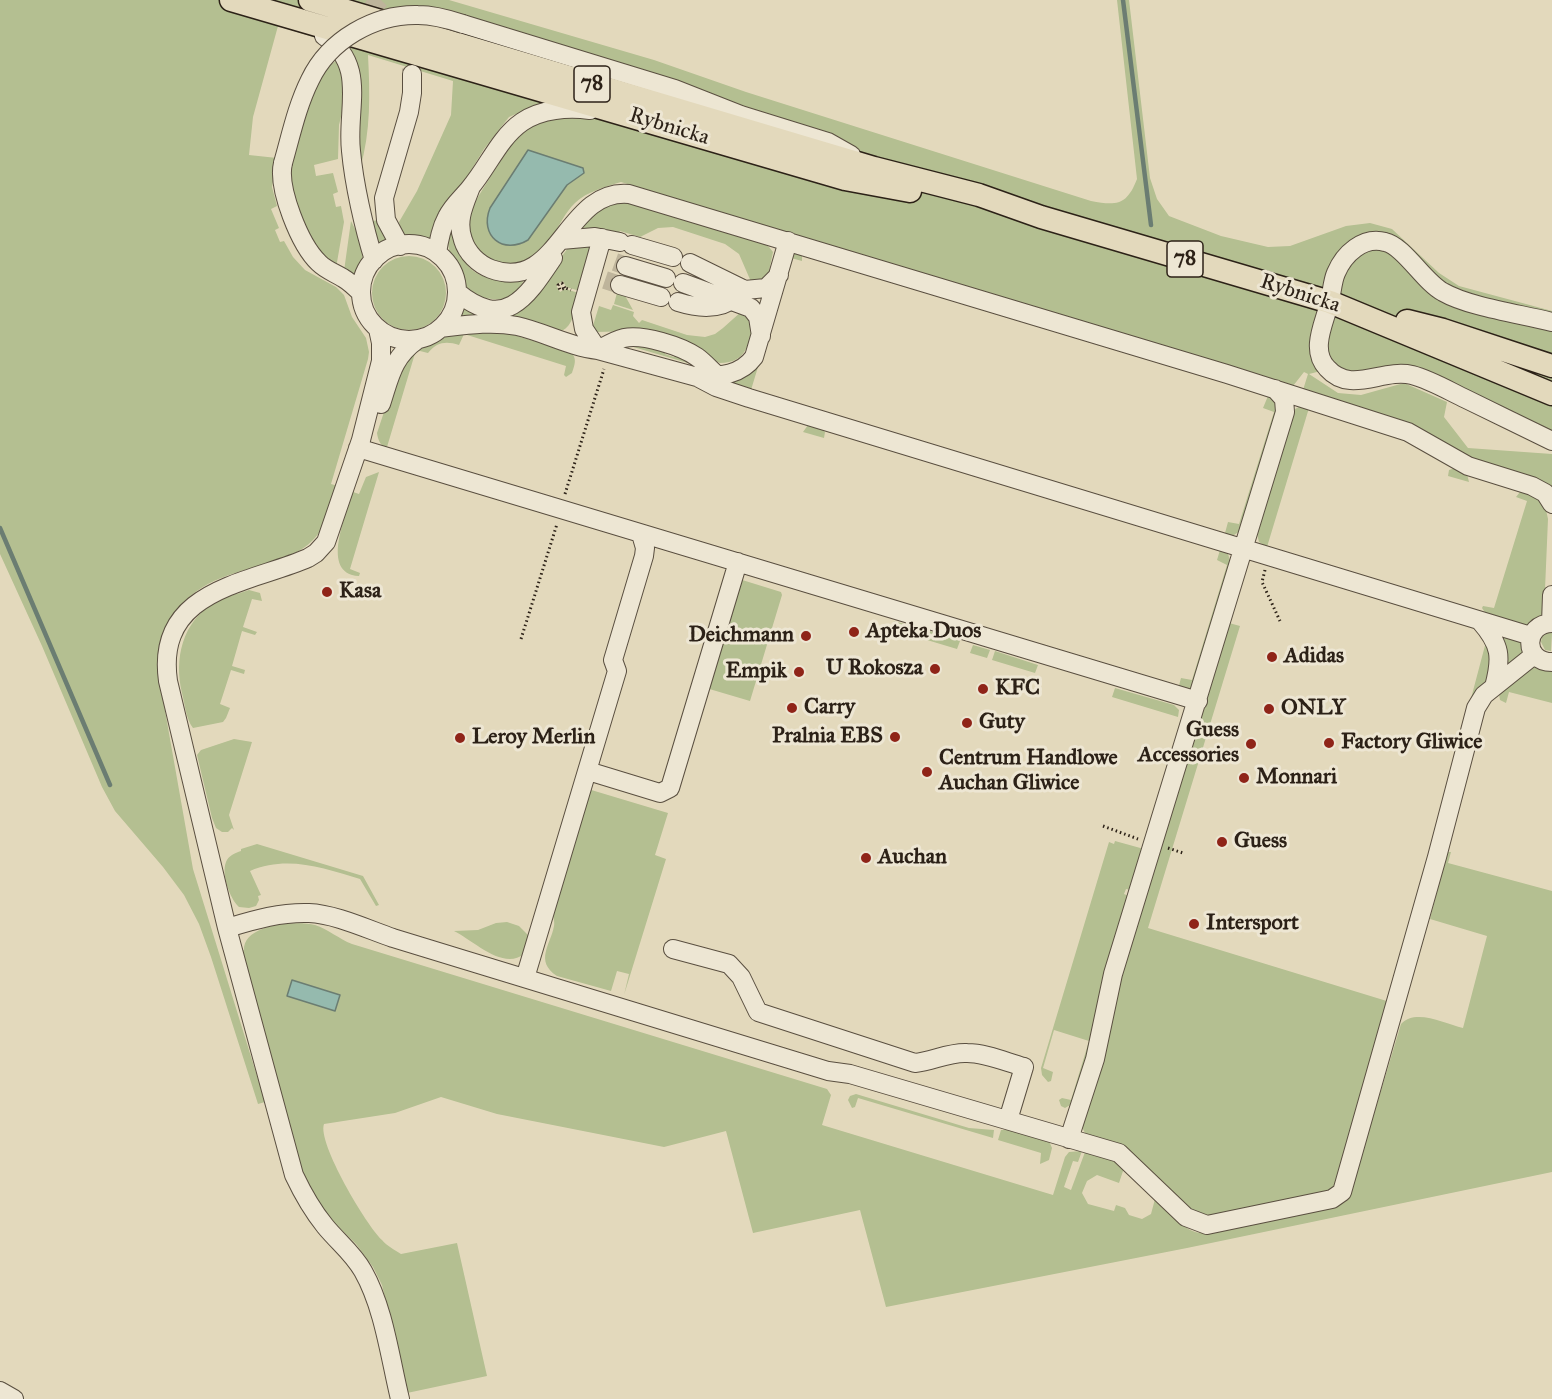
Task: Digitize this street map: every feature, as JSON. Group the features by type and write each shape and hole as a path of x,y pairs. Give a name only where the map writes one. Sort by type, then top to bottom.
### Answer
{"main road":[{"name":"Rybnicka","path":"231,0 846,179 1041,216"},
{"name":"Rybnicka","path":"310,0 874,168 979,195 1041,216 1330,302 1552,394"},
{"name":"78","path":"1330,302 1443,330 1552,366"}],"street":[{"path":"274,13 312,29 331,40 341,50 347,62 353,88 349,132 351,157 374,260"},
{"path":"361,293 341,276 324,268 310,252 286,199 282,179 283,163 302,97 321,61 338,43 365,26 383,20 402,16 429,16 463,24 675,89 741,115 828,142 874,168"},
{"path":"400,246 386,220 384,198 409,112 412,74"},
{"path":"437,253 442,227 454,204 471,187 509,134 530,117 572,109 638,118"},
{"path":"471,187 460,217 462,238 474,258 486,267 504,272 528,269 543,260 592,203 623,193 1275,389 1408,432 1468,466 1532,486 1545,493 1552,504"},
{"path":"561,240 576,237 602,238 681,260 739,295 757,314 761,338"},
{"path":"602,238 596,256 605,281"},
{"path":"457,292 469,301 485,308 496,309 512,305 525,297 532,289 554,258 561,240"},
{"path":"697,377 734,373 746,366 754,357 788,241"},
{"path":"1552,322 1460,300 1441,292 1400,251 1386,242 1364,242 1347,254 1336,274 1320,334 1318,355 1326,367 1339,378 1356,382 1393,373 1412,375 1552,441"},
{"path":"414,245 437,253 452,272 457,292 450,317 441,328 430,336 417,340 403,340 378,329 369,319 363,307 361,293 363,281 374,260 386,250 400,246 414,245"},
{"path":"596,256 675,281 739,295"},
{"path":"605,281 692,306 712,308 739,295 766,288 779,275"},
{"path":"598,350 589,338 581,320 582,304 605,281"},
{"path":"441,328 476,324 508,325 697,377 716,387 749,398 1268,558 1531,636"},
{"path":"378,329 381,361 360,444 330,535 321,548 300,561 228,586 201,599 181,621 169,647 166,665 227,928 294,1175 308,1204 327,1228 348,1248 371,1286 400,1399"},
{"path":"598,350 621,339 634,337 646,339 688,352 702,361 717,376"},
{"path":"360,444 373,424 397,359 417,340"},
{"path":"1069,1139 1095,1059 1113,974 1285,412 1284,399 1275,389"},
{"path":"360,444 641,534 1197,701"},
{"path":"525,978 617,671 613,660 644,556 645,548 641,534"},
{"path":"588,771 660,793 670,788 738,562"},
{"path":"1552,596 1551,623 1539,626 1531,636 1530,646 1534,655 1543,662 1552,662"},
{"path":"1480,621 1499,651 1499,665 1494,687"},
{"path":"227,928 288,913 327,915 393,938 828,1071 850,1074 1119,1153 1186,1217 1208,1225 1332,1199 1342,1192 1439,851 1476,708 1484,695 1534,655"},
{"path":"673,949 729,964 741,977 758,1012 915,1063 931,1061 944,1055 967,1053 983,1055 1024,1067 1008,1120"},
{"path":"0,1391 15,1399"}],"path":[{"path":"1268,558 1262,582 1280,621"},
{"path":"1102,826 1154,844"}],"green space":[{"path":"0,0 449,0 654,60 746,92 1091,201 1114,203 1125,199 1137,179 1117,0 1129,0 1150,178 1157,199 1169,216 1221,236 1268,247 1290,246 1346,226 1370,223 1392,229 1439,273 1459,286 1552,311 1552,438 1436,380 1357,376 1337,367 1309,374 1338,393 1361,395 1404,383 1447,402 1444,417 1468,448 1552,454 1552,489 1537,478 1470,457 1303,390 1308,374 1304,372 1293,386 621,182 591,192 575,203 539,253 521,262 494,263 477,252 473,246 467,233 467,220 481,192 517,138 532,127 562,115 534,106 509,117 484,149 464,182 441,210 430,235 430,242 412,239 401,235 399,222 417,191 451,115 453,81 368,55 368,127 360,169 345,47 278,26 253,117 249,155 277,158 272,187 277,206 271,209 279,228 275,230 280,242 284,241 293,257 305,270 336,287 344,295 352,317 366,338 368,359 331,484 338,486 325,522 318,534 308,545 297,552 221,578 196,591 171,621 162,645 158,671 193,869 265,1102 258,1104 199,924 184,895 115,811 102,787 0,554"},
{"path":"337,60 346,82 346,96 339,125 338,159 314,165 316,176 333,173 338,192 333,194 336,207 341,206 344,222 336,268 314,246 292,197 288,169 309,97 323,71"},
{"path":"622,201 762,242 773,252 767,281 752,284 739,254 725,244 673,227 658,228 640,237 620,231 617,236 575,231 601,208"},
{"path":"380,220 390,242 378,247 372,221"},
{"path":"351,221 359,237 363,256 356,279 344,271"},
{"path":"453,225 461,254 474,271 494,279 525,278 514,293 508,297 494,299 469,293 451,260 447,238"},
{"path":"571,244 593,245 580,291 566,287 563,281 556,285 560,292 565,289 579,293 573,315 565,329 561,331 458,318 463,306 472,310 534,293"},
{"path":"802,254 802,261 791,258 751,390 731,384 739,378 792,255"},
{"path":"409,256 430,262 440,272 446,293 440,314 430,324 409,330 388,324 378,314 372,293 378,272 388,262"},
{"path":"618,289 623,292 633,310 614,304"},
{"path":"613,305 634,312 633,316 639,323 642,320 687,335 705,337 715,334 742,311 755,321 748,344 741,356 736,360 720,363 639,331 595,332 592,329 599,306 611,310"},
{"path":"462,331 507,333 568,351 575,363 572,373 566,377 564,375 566,366 464,334 459,345 442,343 428,353 416,350 387,447 397,451 383,446 377,433 399,367 416,348"},
{"path":"629,342 665,350 665,354 674,357 675,353 698,366 630,346"},
{"path":"1268,396 1276,401 1278,408 1240,531 1234,535 1226,535 1228,522 1239,524 1274,412 1263,408"},
{"path":"1301,406 1309,408 1267,547 1259,542 1257,534 1295,409"},
{"path":"808,425 822,429 825,432 824,438 803,432"},
{"path":"1455,468 1467,474 1469,482 1448,476 1449,470"},
{"path":"379,472 350,569 360,573 359,576 347,573 340,565 338,554 342,527 353,492 359,494 366,477"},
{"path":"1520,492 1539,500 1545,507 1548,519 1544,613 1528,626 1486,614 1482,608 1483,606 1494,608 1527,501 1516,497"},
{"path":"1220,550 1228,554 1231,563 1192,687 1187,690 1178,689 1181,678 1192,680 1227,565 1217,560"},
{"path":"739,579 781,592 782,595 750,701 706,688"},
{"path":"249,590 260,593 262,601 252,599 243,627 257,632 255,635 242,631 232,666 245,670 244,674 231,670 220,704 230,708 223,722 193,728 187,716 180,680 179,667 183,642 194,620 203,611 218,601"},
{"path":"894,621 925,630 923,639 892,629"},
{"path":"1229,623 1240,626 1148,928 1390,1002 1340,1179 1329,1191 1211,1216 1192,1210 1086,1135 1082,1127 1122,976"},
{"path":"930,631 960,641 957,649 927,640"},
{"path":"1547,633 1552,633 1551,651 1545,650 1541,642 1542,637"},
{"path":"1499,635 1518,640 1522,644 1523,654 1507,668"},
{"path":"1487,638 1493,672 1469,706"},
{"path":"973,645 990,650 987,658 970,653"},
{"path":"995,651 1038,665 1035,673 992,660"},
{"path":"1533,666 1552,670 1552,703 1509,692 1506,703 1500,700 1499,694"},
{"path":"1115,688 1174,705 1179,710 1178,717 1112,697"},
{"path":"234,739 252,742 229,815 234,830 232,828 228,832 222,832 216,828 212,818 197,755 201,750"},
{"path":"588,789 668,813 655,855 666,859 624,995 629,974 617,971 611,991 557,976 546,964 546,952 554,924 552,912"},
{"path":"1115,841 1144,849 1131,890 1126,889 1124,894 1129,896 1091,1042 1072,1104 1065,1108 1061,1106 1059,1100 1062,1098 1071,1100 1089,1041 1054,1030 1043,1068 1053,1072 1051,1081 1048,1082 1042,1075 1041,1068 1109,842 1114,844"},
{"path":"257,844 363,876 379,905 376,906 360,879 319,867 278,864 250,871 261,895 258,896 256,906 239,907 227,886 226,862 230,856 241,849"},
{"path":"1447,852 1451,852 1448,863 1552,891 1552,1172 1187,1248 886,1307 860,1210 753,1233 726,1131 664,1147 497,1114 441,1097 395,1113 324,1124 324,1134 335,1165 366,1219 386,1244 401,1254 457,1243 487,1376 407,1393 382,1285 373,1267 356,1244 324,1213 307,1185 294,1151 241,951 244,950 246,941 252,934 261,929 296,923 315,925 352,944 827,1089 831,1095 822,1125 1053,1195 1065,1157 1069,1152 1082,1151 1078,1162 1073,1161 1064,1187 1071,1190 1085,1152 1114,1161 1124,1168 1119,1183 1097,1175 1087,1181 1082,1193 1088,1204 1114,1211 1116,1205 1125,1208 1129,1215 1142,1219 1151,1214 1155,1199 1183,1226 1203,1233 1345,1202 1350,1194 1401,1024 1407,1019 1422,1017 1463,1028 1487,936 1430,919"},
{"path":"507,922 519,926 529,936 524,954 516,958 498,957 454,931 478,930 496,923"},
{"path":"856,1094 969,1128 994,1130 993,1138 858,1098 855,1107 852,1108 848,1100 850,1096"},
{"path":"1001,1130 1012,1130 1049,1141 1052,1148 1049,1160 1040,1164 1041,1153 998,1140"}],"water":[{"path":"528,150 583,168 584,173 567,185 528,240 519,244 502,244 491,234 487,218 490,208"},
{"path":"292,980 340,995 335,1011 287,996"}],"waterway":[{"path":"1123,0 1151,225"},
{"path":"0,528 110,785"}],"tunnel":[{"path":"367,0 396,32 406,52 412,74"},
{"path":"615,262 626,266"},
{"path":"605,280 620,285"}],"place":[{"name":"Kasa","path":"327,592"},
{"name":"Apteka Duos","path":"854,632"},
{"name":"Deichmann","path":"806,636"},
{"name":"Adidas","path":"1272,657"},
{"name":"U Rokosza","path":"935,669"},
{"name":"Empik","path":"799,672"},
{"name":"KFC","path":"983,689"},
{"name":"Carry","path":"792,708"},
{"name":"ONLY","path":"1269,709"},
{"name":"Guty","path":"967,723"},
{"name":"Pralnia EBS","path":"895,737"},
{"name":"Leroy Merlin","path":"460,738"},
{"name":"Factory Gliwice","path":"1329,743"},
{"name":"Guess Accessories","path":"1251,744"},
{"name":"Centrum Handlowe Auchan Gliwice","path":"927,772"},
{"name":"Monnari","path":"1244,778"},
{"name":"Guess","path":"1222,842"},
{"name":"Auchan","path":"866,858"},
{"name":"Intersport","path":"1194,924"}]}
